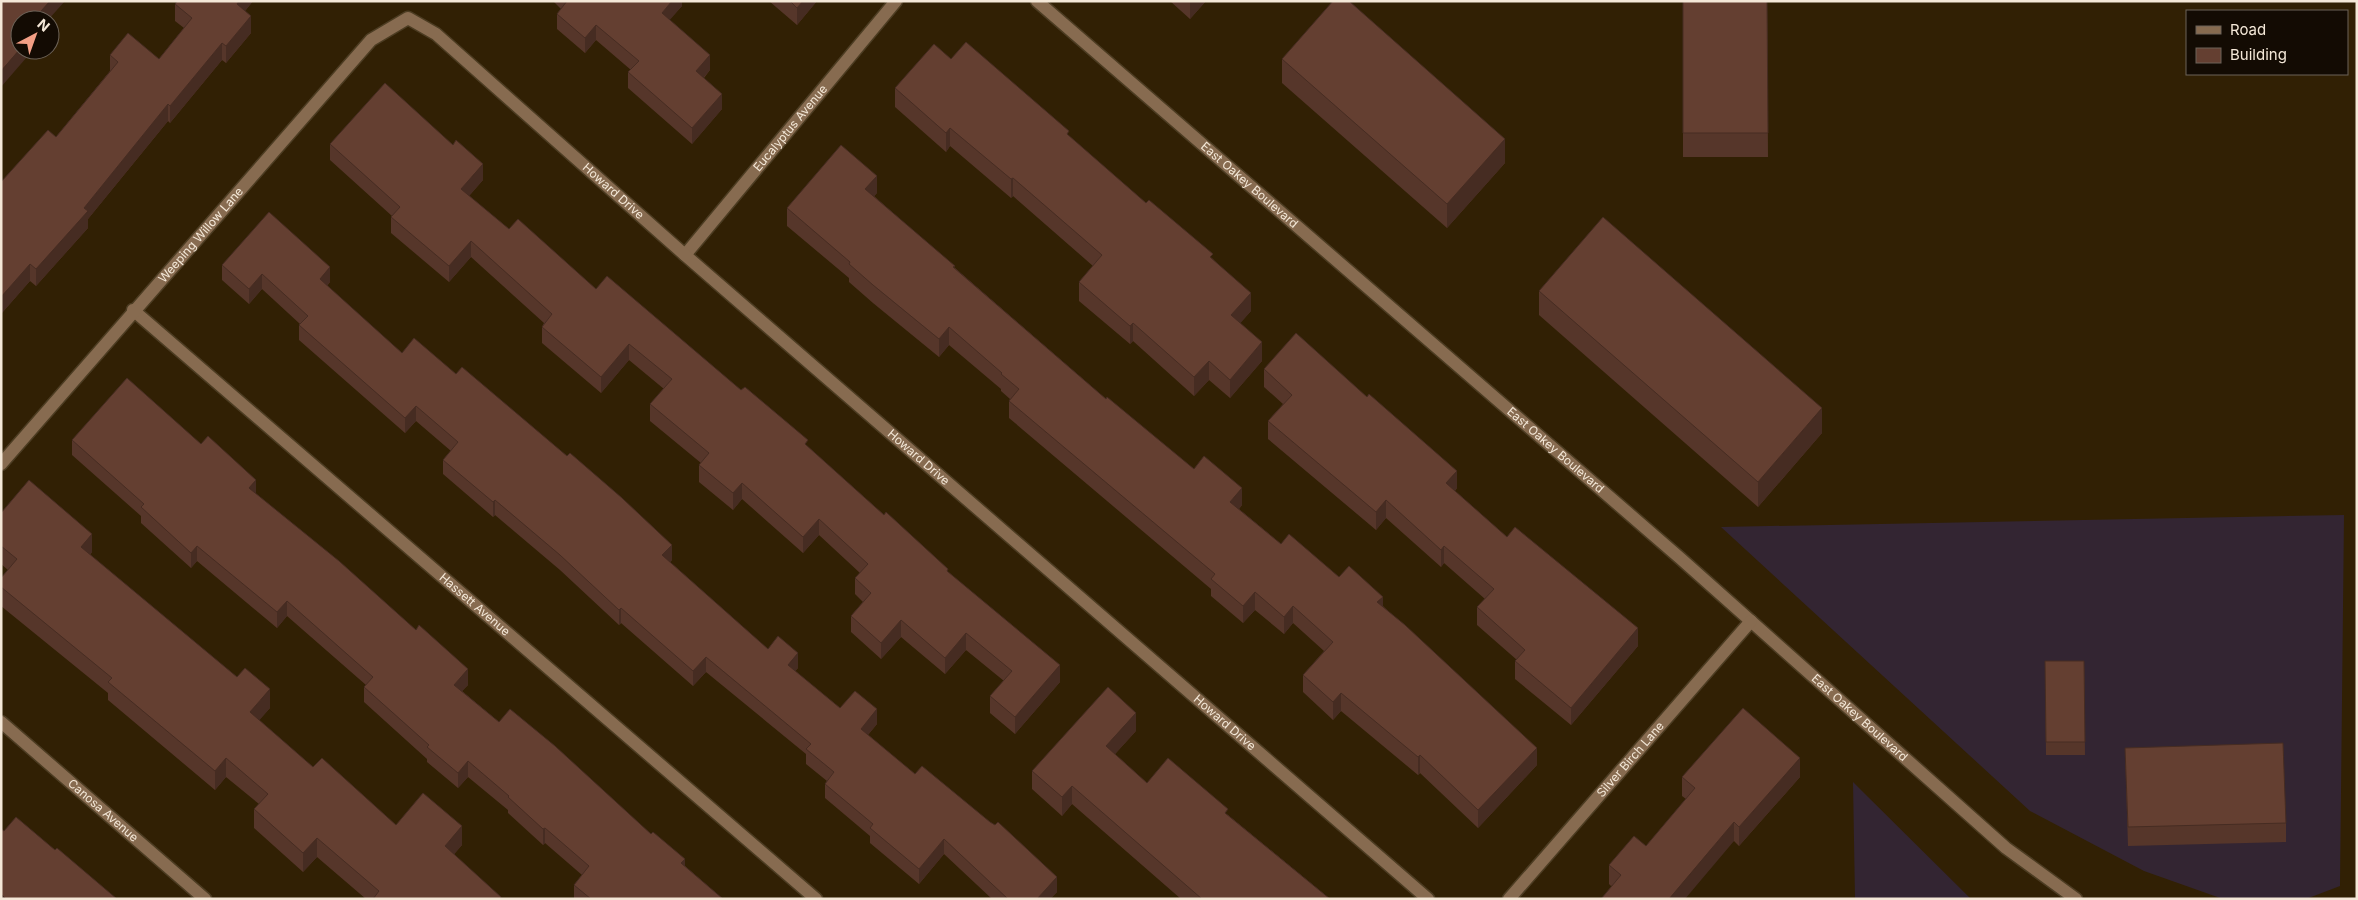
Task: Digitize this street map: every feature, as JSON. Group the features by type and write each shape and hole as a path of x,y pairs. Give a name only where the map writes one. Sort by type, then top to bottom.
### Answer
{"street":[{"name":"Eucalyptus Avenue","path":"684,255 896,1"},
{"name":"East Oakey Boulevard","path":"1037,1 1428,338 2006,848 2076,899"},
{"name":"Howard Drive","path":"408,18 436,34 684,255 1428,899"},
{"name":"Weeping Willow Lane","path":"1,464 371,40 408,18"},
{"name":"Hassett Avenue","path":"134,310 816,899"},
{"name":"Silver Birch Lane","path":"1509,899 1751,621"},
{"name":"Canosa Avenue","path":"1,722 204,899"}],"shaded area":[{"path":"2344,515 2340,886 2306,899 2223,899 2144,871 2030,811 1721,527"},
{"path":"1853,782 1861,790 1971,899 1855,899"}],"building":[{"path":"1,1 50,1 42,10 10,10 10,60 1,71"},
{"path":"178,1 239,1 237,4 251,16 226,46 222,43 170,106 168,104 84,208 88,211 36,269 30,264 1,297 1,182 48,130 56,137 118,62 110,55 128,33 159,59 192,18 175,4"},
{"path":"567,1 672,1 662,13 710,55 696,71 722,94 692,128 628,72 639,61 596,25 585,38 557,14"},
{"path":"790,1 803,1 797,8"},
{"path":"1333,1 1349,1 1505,139 1447,204 1282,59"},
{"path":"1683,1 1767,1 1768,133 1683,133"},
{"path":"966,42 1069,131 1067,134 1146,203 1149,200 1213,254 1210,257 1251,293 1231,315 1262,342 1230,380 1209,361 1194,377 1133,323 1130,326 1079,282 1102,255 1013,178 1011,179 950,128 946,133 895,88 934,44 951,59"},
{"path":"385,83 453,145 456,140 483,164 461,189 509,229 518,219 596,289 607,276 741,390 745,387 808,440 805,444 884,515 886,512 948,569 947,571 1060,665 1015,717 990,696 1012,671 966,633 945,658 901,620 881,643 851,616 871,593 855,578 868,564 819,519 803,537 742,483 733,493 699,465 709,453 650,404 672,379 629,344 601,377 542,327 552,314 471,241 449,266 391,217 400,207 330,144"},
{"path":"841,145 877,176 865,189 955,266 953,267 1106,399 1107,397 1194,469 1204,456 1242,488 1230,502 1281,544 1289,534 1339,577 1349,566 1383,597 1377,602 1405,625 1537,748 1478,810 1420,755 1418,757 1341,693 1333,702 1303,675 1333,642 1293,606 1284,617 1255,592 1243,606 1211,579 1215,574 1009,401 1019,389 1002,373 949,327 939,339 873,285 849,264 850,262 787,208"},
{"path":"269,212 330,267 320,279 402,353 414,338 456,374 462,367 567,456 570,453 672,545 662,555 768,649 778,636 798,653 788,665 840,708 855,691 877,709 861,729 915,774 922,766 990,822 995,825 998,822 1057,877 1037,899 1008,899 944,839 919,869 870,828 873,824 825,784 834,772 806,749 811,744 706,657 693,671 621,608 619,610 560,555 495,500 493,502 443,460 458,442 416,406 405,418 299,325 308,316 262,274 249,289 222,265"},
{"path":"1603,217 1822,408 1758,482 1539,291"},
{"path":"1296,333 1367,397 1369,394 1457,471 1446,483 1507,537 1515,527 1638,628 1571,708 1515,661 1525,650 1477,607 1494,589 1444,546 1441,550 1386,500 1376,512 1268,421 1292,395 1264,369"},
{"path":"127,378 201,444 208,436 256,480 249,488 339,561 416,630 419,625 468,669 454,685 499,722 510,709 555,746 651,834 653,832 685,859 681,863 723,899 591,899 574,885 589,866 545,828 543,829 509,796 468,761 458,773 427,747 429,745 364,687 373,677 287,601 277,612 197,546 191,553 141,507 144,504 72,440"},
{"path":"29,480 92,534 81,547 237,677 245,668 270,689 250,712 313,767 322,758 396,825 423,793 462,826 445,846 501,897 500,899 373,899 379,891 317,838 303,853 254,809 268,794 226,758 215,771 108,682 112,678 1,587 1,578 17,559 1,546 1,513"},
{"path":"2045,661 2084,661 2085,742 2046,742"},
{"path":"1108,687 1136,713 1106,746 1147,783 1168,758 1228,809 1225,813 1330,899 1202,899 1072,786 1062,797 1032,771"},
{"path":"1743,708 1800,758 1739,827 1734,822 1669,899 1601,899 1621,875 1609,865 1634,836 1646,846 1695,788 1682,777"},
{"path":"2283,743 2286,823 2128,827 2125,748"},
{"path":"16,817 55,850 57,848 117,899 6,899 1,894 1,829 4,831"}]}
